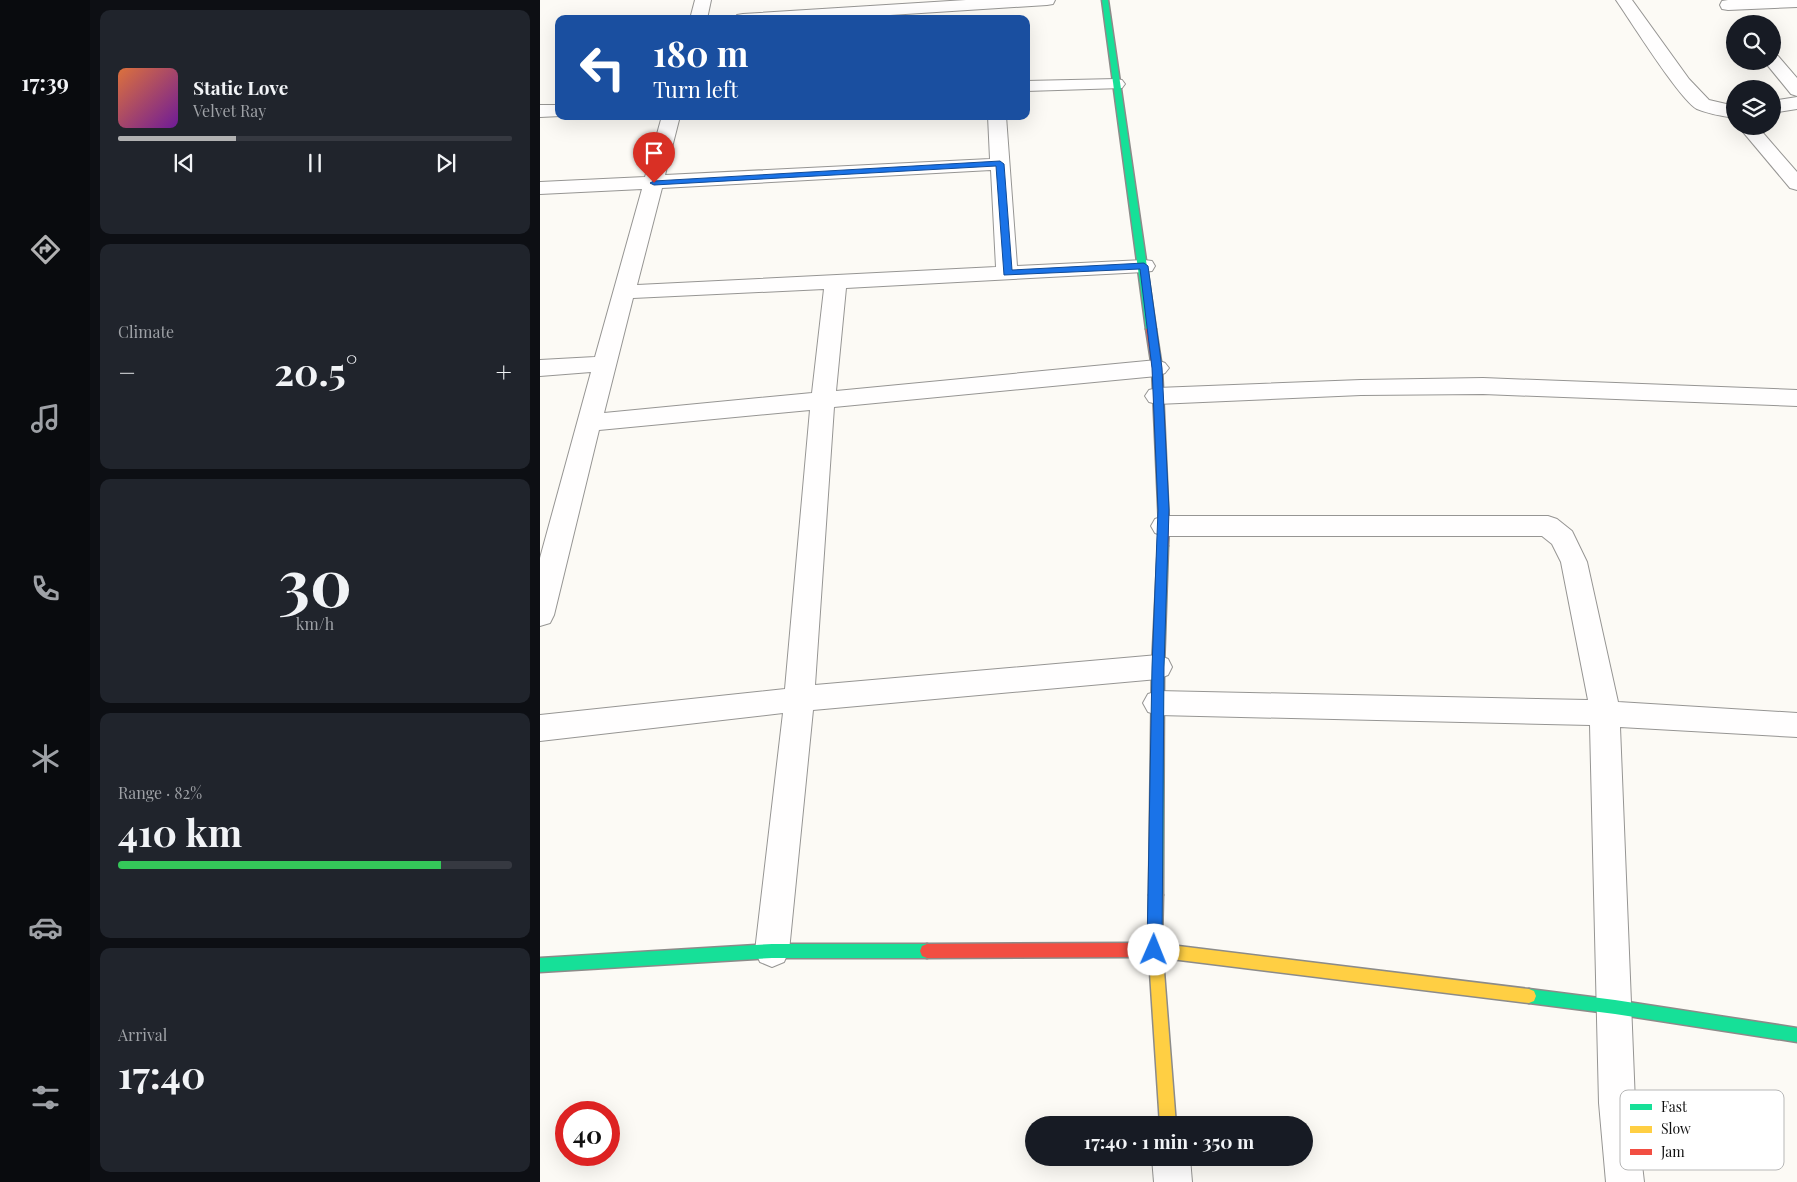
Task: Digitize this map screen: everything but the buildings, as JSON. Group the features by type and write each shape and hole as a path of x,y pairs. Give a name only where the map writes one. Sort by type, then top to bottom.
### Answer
{"street":[{"path":"699,15 703,0"},
{"path":"818,15 1047,0"},
{"path":"1105,0 1157,368 1164,526 1158,667 1154,950 1167,1116"},
{"path":"1624,0 1683,83 1702,104 1726,111"},
{"path":"1726,3 1797,2"},
{"path":"1726,3 1736,15"},
{"path":"1780,70 1797,90"},
{"path":"1030,86 1116,84"},
{"path":"1781,106 1797,103"},
{"path":"540,111 555,111"},
{"path":"540,615 670,120"},
{"path":"997,120 1008,273"},
{"path":"1755,135 1797,184"},
{"path":"540,188 1000,164"},
{"path":"625,292 1144,266"},
{"path":"772,951 799,699 823,400 836,282"},
{"path":"540,368 605,364"},
{"path":"589,424 1157,368"},
{"path":"1158,396 1363,386 1484,386 1656,391 1797,398"},
{"path":"1164,526 1548,526 1563,538 1574,562 1605,714 1617,1103 1620,1133"},
{"path":"540,728 799,699 995,680 1158,667"},
{"path":"1158,703 1416,710 1548,710 1797,725"},
{"path":"540,966 772,951 1154,950 1615,1007 1797,1035"},
{"path":"1172,1166 1173,1182"}],"traffic: fast":[{"path":"1105,0 1151,329"},
{"path":"1156,895 1158,667 1163,546"},
{"path":"540,965 772,951 927,951"},
{"path":"1529,996 1797,1035"}],"traffic: slow":[{"path":"1156,895 1155,950 1167,1116"},
{"path":"1132,950 1155,950 1529,996"}],"traffic: jam":[{"path":"1151,329 1157,368 1164,526 1163,546"},
{"path":"927,951 1132,950"}],"route":[{"path":"654,183 1000,164 1008,273 1144,266 1157,368 1164,510 1158,667 1154,950"}]}
